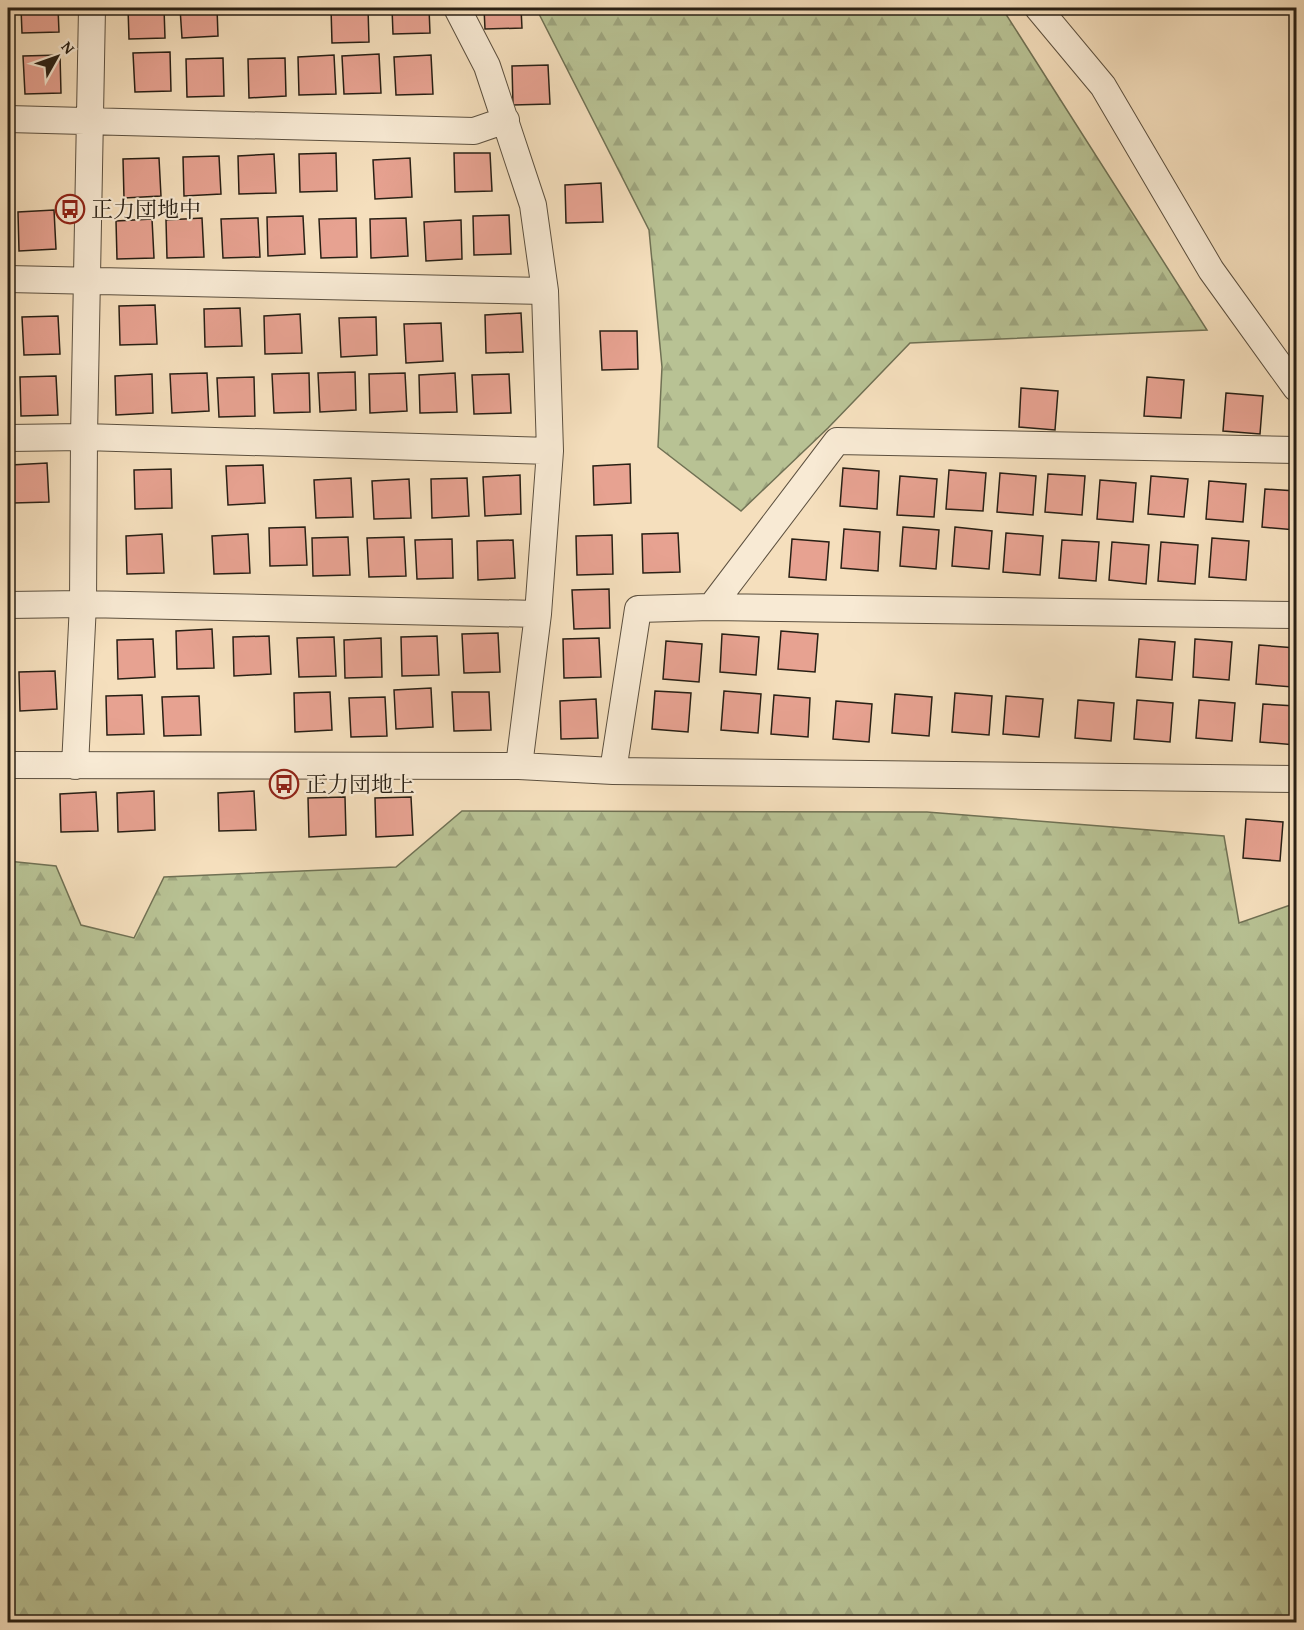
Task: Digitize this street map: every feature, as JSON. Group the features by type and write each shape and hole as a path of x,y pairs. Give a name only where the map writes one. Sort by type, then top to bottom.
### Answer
{"street":[{"path":"75,766 83,604 92,8"},
{"path":"457,8 487,66 533,205 545,291 550,451 538,614 519,766"},
{"path":"1038,8 1102,86 1211,270 1296,388"},
{"path":"8,119 474,131 506,120"},
{"path":"8,279 545,291"},
{"path":"8,438 84,437 550,451"},
{"path":"711,607 837,441 1296,450"},
{"path":"8,605 83,604 538,614"},
{"path":"613,771 638,609 711,607 1296,615"},
{"path":"8,765 519,766 613,771 1296,779"}],"green space":[{"path":"536,8 1002,8 1207,330 910,343 828,428 741,511 658,447 662,367 649,230"},
{"path":"462,811 927,812 1224,836 1239,923 1296,903 1296,1622 8,1622 8,861 56,866 81,925 134,938 164,877 396,867"}],"building":[{"path":"21,8 58,8 59,32 22,33"},
{"path":"128,8 164,8 165,38 129,39"},
{"path":"180,8 217,8 218,36 182,38"},
{"path":"331,8 368,8 369,42 332,43"},
{"path":"392,8 429,8 430,33 393,34"},
{"path":"484,8 521,8 522,28 485,29"},
{"path":"170,52 171,91 135,92 133,53"},
{"path":"379,54 381,93 344,94 342,56"},
{"path":"60,55 61,93 25,94 23,56"},
{"path":"334,55 336,94 299,95 298,57"},
{"path":"431,55 433,94 396,95 394,57"},
{"path":"223,58 224,96 187,97 186,59"},
{"path":"285,58 286,96 249,98 248,59"},
{"path":"548,65 550,104 513,105 512,66"},
{"path":"336,153 337,191 300,192 299,154"},
{"path":"454,153 490,153 492,191 455,192"},
{"path":"274,154 276,193 239,194 238,156"},
{"path":"219,156 221,194 184,196 183,157"},
{"path":"159,158 161,196 124,198 123,159"},
{"path":"410,158 412,197 375,199 373,160"},
{"path":"601,183 603,222 566,223 565,185"},
{"path":"54,210 56,249 19,251 18,212"},
{"path":"509,215 511,254 474,255 473,216"},
{"path":"303,216 305,254 268,256 267,217"},
{"path":"202,218 204,257 167,258 166,220"},
{"path":"258,218 260,257 223,258 221,219"},
{"path":"356,218 357,257 321,258 319,219"},
{"path":"406,218 408,256 371,258 370,219"},
{"path":"152,219 154,258 117,259 116,221"},
{"path":"461,220 462,259 426,261 424,222"},
{"path":"155,305 157,344 120,345 119,306"},
{"path":"240,308 242,346 205,347 204,309"},
{"path":"521,313 523,352 486,353 485,315"},
{"path":"300,314 302,353 265,354 264,316"},
{"path":"58,316 60,354 24,355 22,317"},
{"path":"376,317 377,355 341,357 339,318"},
{"path":"441,323 443,361 406,363 404,324"},
{"path":"600,331 637,331 638,369 602,370"},
{"path":"355,372 356,410 320,412 318,373"},
{"path":"207,373 209,411 172,413 170,374"},
{"path":"309,373 310,412 274,413 272,374"},
{"path":"405,373 407,411 370,413 369,374"},
{"path":"455,373 457,412 420,413 419,375"},
{"path":"152,374 153,413 116,415 115,376"},
{"path":"509,374 511,413 474,414 472,375"},
{"path":"56,376 58,415 21,416 20,377"},
{"path":"254,377 255,416 219,417 217,378"},
{"path":"1147,377 1184,380 1181,418 1144,416"},
{"path":"1021,388 1058,391 1055,430 1019,427"},
{"path":"1226,393 1263,396 1260,434 1223,431"},
{"path":"47,463 49,502 13,503 11,465"},
{"path":"630,464 631,503 594,505 593,466"},
{"path":"263,465 265,503 228,505 226,466"},
{"path":"843,468 879,471 877,509 840,506"},
{"path":"171,469 172,508 135,509 134,470"},
{"path":"949,470 986,473 983,511 946,509"},
{"path":"1000,473 1036,476 1033,515 997,512"},
{"path":"1048,474 1085,476 1082,515 1045,512"},
{"path":"520,475 521,514 485,516 483,477"},
{"path":"900,476 937,479 934,517 897,515"},
{"path":"1151,476 1188,479 1184,517 1148,514"},
{"path":"351,478 353,517 316,518 314,480"},
{"path":"467,478 469,516 432,518 431,479"},
{"path":"409,479 411,518 374,519 372,481"},
{"path":"1100,480 1136,483 1133,522 1097,519"},
{"path":"1209,481 1246,484 1243,522 1206,519"},
{"path":"1265,489 1296,491 1296,530 1262,527"},
{"path":"305,527 307,565 270,566 269,528"},
{"path":"903,527 939,530 936,569 900,566"},
{"path":"955,527 992,531 989,569 952,566"},
{"path":"844,529 880,532 878,571 841,568"},
{"path":"678,533 680,572 643,573 642,534"},
{"path":"1006,533 1043,536 1040,575 1003,572"},
{"path":"162,534 164,573 127,574 126,536"},
{"path":"248,534 250,573 214,574 212,536"},
{"path":"612,535 613,574 577,575 576,536"},
{"path":"348,537 350,575 313,576 312,538"},
{"path":"404,537 406,576 369,577 367,538"},
{"path":"1212,538 1249,541 1246,580 1209,577"},
{"path":"452,539 453,578 417,579 415,540"},
{"path":"792,539 829,542 826,580 789,577"},
{"path":"513,540 515,578 478,580 477,541"},
{"path":"1062,540 1099,542 1096,581 1059,578"},
{"path":"1112,542 1149,545 1146,584 1109,580"},
{"path":"1161,542 1198,545 1195,584 1158,581"},
{"path":"609,589 610,628 574,629 572,590"},
{"path":"212,629 214,668 177,669 176,631"},
{"path":"781,631 818,634 815,672 778,669"},
{"path":"498,633 500,672 464,673 462,634"},
{"path":"722,634 759,637 756,675 720,672"},
{"path":"269,636 271,674 234,676 233,637"},
{"path":"437,636 439,675 402,676 401,637"},
{"path":"334,637 336,676 299,677 297,638"},
{"path":"381,638 382,677 345,678 344,640"},
{"path":"599,638 601,677 564,678 563,639"},
{"path":"153,639 155,677 118,679 117,640"},
{"path":"1139,639 1175,642 1172,680 1136,677"},
{"path":"1195,639 1232,642 1229,680 1193,677"},
{"path":"666,641 702,644 699,682 663,679"},
{"path":"1259,645 1296,648 1293,687 1256,684"},
{"path":"55,671 57,709 20,711 19,672"},
{"path":"431,688 433,727 396,729 394,690"},
{"path":"655,691 691,693 688,732 652,729"},
{"path":"724,691 761,694 758,733 721,730"},
{"path":"330,692 332,730 295,732 294,693"},
{"path":"452,692 489,692 491,730 454,731"},
{"path":"955,693 992,696 989,735 952,732"},
{"path":"895,694 932,697 929,736 892,733"},
{"path":"142,695 144,734 107,735 106,696"},
{"path":"774,695 810,698 808,737 771,734"},
{"path":"199,696 201,735 164,736 162,697"},
{"path":"1006,696 1043,699 1039,737 1003,734"},
{"path":"385,697 387,736 351,737 349,698"},
{"path":"596,699 598,738 561,739 560,701"},
{"path":"1078,700 1114,703 1111,741 1075,738"},
{"path":"1137,700 1173,703 1170,742 1134,739"},
{"path":"1199,700 1235,703 1232,741 1196,738"},
{"path":"836,701 872,704 869,742 833,739"},
{"path":"1263,704 1296,706 1296,745 1260,742"},
{"path":"154,791 155,830 118,832 117,793"},
{"path":"254,791 256,830 219,831 218,793"},
{"path":"96,792 98,831 61,832 60,794"},
{"path":"345,797 346,835 309,837 308,798"},
{"path":"411,797 413,835 376,837 375,798"},
{"path":"1246,819 1283,822 1280,861 1243,858"},
{"path":"1294,820 1296,820 1296,859 1291,858"}],"place":[{"name":"正力団地中","path":"70,209"},
{"name":"正力団地上","path":"284,784"}]}
